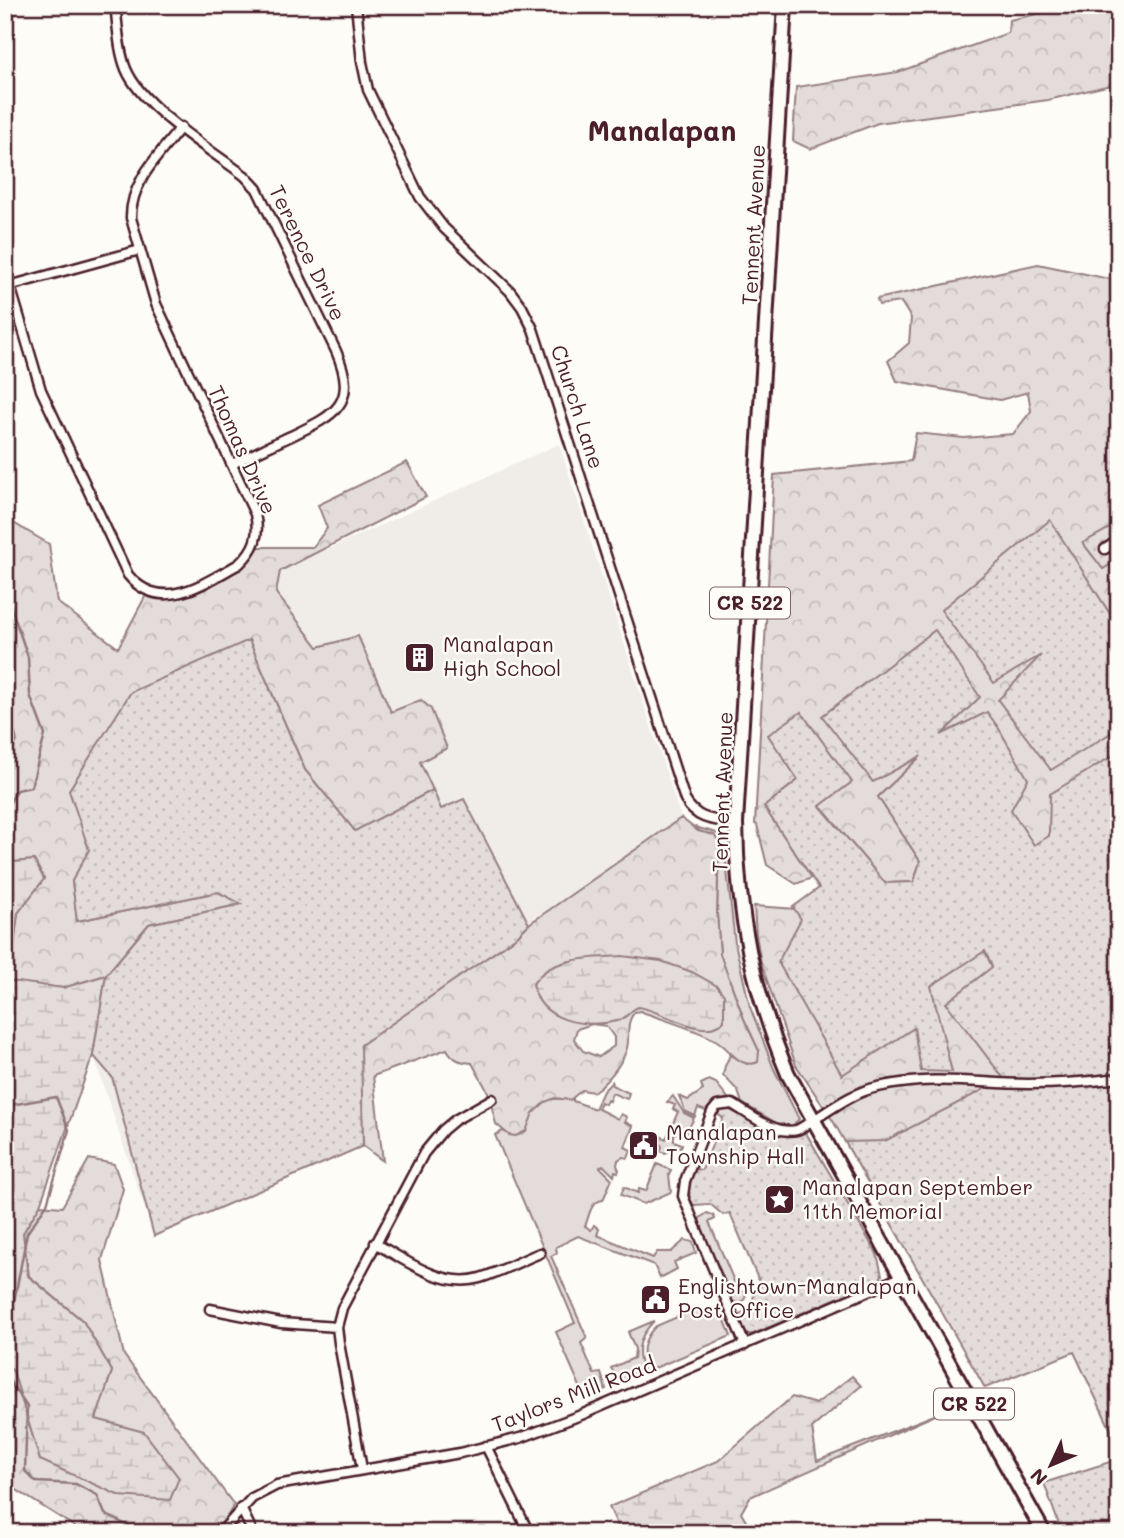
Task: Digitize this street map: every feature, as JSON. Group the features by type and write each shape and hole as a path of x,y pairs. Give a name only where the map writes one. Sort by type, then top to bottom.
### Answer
{"main road":[{"name":"Tennent Avenue","path":"785,5 736,823 741,909 753,973 788,1074 1044,1533"}],"street":[{"name":"Terence Drive","path":"115,5 122,57 132,81 150,103 245,176 257,189 336,351 345,375 342,399 327,418 232,464"},
{"name":"Church Lane","path":"356,5 368,90 420,198 444,228 510,291 533,329 685,800 692,811 705,819 736,823"},
{"name":"Thomas Drive","path":"5,269 45,400 126,570 140,587 160,595 180,593 222,573 247,557 256,541 258,526 253,508 156,303 131,218 131,200 137,185 181,127"},
{"path":"9,286 140,250"},
{"path":"1105,549 1119,540"},
{"path":"745,1345 684,1200 685,1181 712,1112 719,1105 732,1104 785,1132 797,1130 852,1097 870,1090 918,1080 957,1079 1027,1084 1119,1078"},
{"path":"362,1469 337,1327 342,1308 417,1163 431,1143 455,1120 492,1100"},
{"path":"375,1243 431,1273 465,1280 478,1279 540,1253"},
{"name":"Taylors Mill Road","path":"219,1533 252,1498 277,1485 486,1446 547,1429 901,1277"},
{"path":"210,1310 281,1323 337,1327"},
{"path":"486,1446 530,1533"},
{"path":"242,1508 253,1533"}],"shaded area":[{"name":"Manalapan High School","path":"559,444 681,818 515,938 361,1044 363,1146 154,1236 93,1055 106,975 280,571"}],"green space":[{"path":"1055,5 1119,5 1119,83 1048,100 878,123 810,149 793,141 796,87 898,72 1008,33 1009,20 1056,10"},
{"path":"1038,264 1119,281 1119,523 1083,543 1103,569 1119,559 1119,628 1050,521 1043,653 1050,769 1119,728 1119,752 1051,794 1049,836 1034,846 1011,810 987,713 938,736 935,631 923,754 878,797 920,861 914,882 885,883 798,780 764,807 812,878 796,884 767,865 755,824 774,475 911,461 916,433 964,438 1013,434 1031,411 1028,392 1000,400 897,381 888,361 909,343 911,318 901,302 879,305 877,299"},
{"path":"407,462 426,497 280,571 276,593 318,647 358,636 391,712 421,700 431,709 447,748 420,762 433,790 355,832 305,770 249,640 69,790 90,850 72,881 77,921 218,892 243,904 149,924 106,975 63,988 9,982 18,913 44,879 34,860 5,863 5,763 17,741 5,693 5,518 49,544 57,602 118,648 147,593 180,593 260,547 313,547 327,528 318,505"},
{"path":"1050,520 1119,628 1119,728 1051,770 998,700 1041,655 994,683 941,610"},
{"path":"1119,523 1119,559 1103,569 1083,543"},
{"path":"935,630 980,697 941,735 987,712 1028,779 1011,810 1034,845 1049,836 1050,794 1119,752 1119,1447 1074,1352 985,1388 845,1142 885,1141 1004,1079 946,1003 992,967 985,951 931,986 952,1072 921,1071 914,1028 842,1075 778,962 801,919 793,907 819,888 764,807 798,780 768,735 801,712 852,782 820,806 885,883 914,882 920,861 878,797 921,756 873,782 822,716"},
{"path":"249,640 305,770 355,831 433,790 441,809 464,799 529,924 515,938 361,1045 363,1146 154,1236 112,1077 93,1055 106,975 149,924 242,904 218,892 77,921 72,881 89,850 69,790 131,692"},
{"path":"681,818 698,831 714,835 719,841 717,914 720,954 759,1051 758,1062 752,1064 741,1061 709,1037 640,1011 635,1012 629,1025 625,1054 608,1079 593,1092 582,1090 570,1100 555,1098 545,1102 533,1113 526,1131 516,1136 509,1135 496,1124 488,1092 472,1063 457,1060 447,1049 373,1076 383,1161 363,1146 360,1045 515,938 529,924","holes":["592,1024 606,1026 614,1037 614,1046 599,1057 583,1051 574,1039 577,1029"]},
{"path":"695,827 717,833 724,843 735,943 750,1007 774,1069 799,1119 792,1126 780,1125 742,1103 738,1091 723,1075 730,1055 747,1064 759,1051 720,954 717,914 719,841"},
{"path":"34,860 44,879 18,913 10,981 63,988 106,975 93,1055 40,1205 23,1233 28,1276 83,1321 112,1371 96,1419 144,1432 179,1478 170,1500 120,1496 40,1460 13,1371 5,1363 5,863"},
{"path":"754,906 797,909 924,985 985,951 992,966 1119,972 896,1231 833,1121 796,1065 761,963"},
{"path":"622,956 661,961 692,972 717,986 724,995 724,1021 716,1027 696,1027 639,1007 617,1021 591,1024 554,1014 544,1007 537,997 533,984 550,968 573,960"},
{"path":"709,1080 716,1083 728,1098 714,1102 706,1111 698,1108 695,1116 685,1111 679,1096 688,1100 703,1090 701,1084"},
{"path":"612,1082 612,1085 629,1093 627,1099 612,1093 609,1101 605,1104 601,1102 598,1109 618,1119 621,1114 627,1117 625,1122 633,1126 625,1147 631,1150 628,1158 618,1160 619,1170 615,1171 614,1176 603,1165 600,1167 612,1179 603,1200 592,1206 585,1226 591,1230 594,1225 599,1229 597,1235 653,1258 657,1252 671,1252 685,1240 693,1242 696,1253 674,1262 677,1269 660,1278 654,1265 578,1236 556,1247 557,1253 551,1256 587,1338 581,1343 594,1374 601,1373 606,1389 585,1398 556,1332 575,1323 495,1135 503,1131 520,1134 534,1111 546,1101 573,1098 573,1101 595,1109 603,1091"},
{"path":"673,1096 684,1113 694,1118 686,1134 679,1130 674,1135 674,1141 682,1144 681,1147 665,1153 660,1151 660,1142 662,1137 666,1139 678,1112 673,1109 675,1105 667,1102"},
{"path":"724,1108 773,1132 794,1136 806,1133 877,1254 882,1275 879,1280 753,1334 747,1334 739,1316 752,1304 755,1290 761,1286 730,1213 723,1215 710,1204 694,1205 689,1192 695,1169 702,1170 723,1118 717,1114"},
{"path":"89,1159 114,1164 123,1189 102,1260 124,1355 234,1505 217,1533 78,1533 75,1527 12,1487 5,1472 5,1363 13,1371 40,1460 96,1419 112,1371 83,1321 29,1276 23,1233 40,1205 62,1207"},
{"path":"657,1164 671,1170 671,1192 644,1204 621,1195 624,1187 638,1193 639,1189 646,1191"},
{"path":"707,1213 715,1219 709,1222 739,1293 745,1291 745,1298 740,1303 733,1302 730,1297 699,1224 700,1218"},
{"path":"696,1309 724,1318 731,1336 650,1370 644,1358 644,1347 652,1331 656,1326"},
{"path":"654,1321 641,1339 639,1352 644,1373 619,1382 611,1368 634,1358 635,1349 628,1332"},
{"path":"852,1376 861,1386 812,1428 817,1461 942,1412 750,1497 741,1513 753,1533 621,1533 609,1507 718,1461 792,1397 816,1404"},
{"path":"1119,1459 1119,1533 1062,1533 1044,1483"}],"waterway":[{"path":"5,590 28,657 30,695 45,735 31,787 17,790 7,807 5,831"},
{"path":"5,1106 56,1097 69,1130 47,1204 27,1233 15,1297 5,1331"},
{"path":"5,1374 27,1407 25,1471 36,1482 76,1484 97,1495 105,1514 142,1533"}],"place":[{"name":"Manalapan High School","path":"420,657"},
{"name":"Manalapan Township Hall","path":"643,1145"},
{"name":"Manalapan September 11th Memorial","path":"779,1200"},
{"name":"Englishtown-Manalapan Post Office","path":"655,1299"}],"district":[{"name":"Manalapan","path":"662,131"}]}
